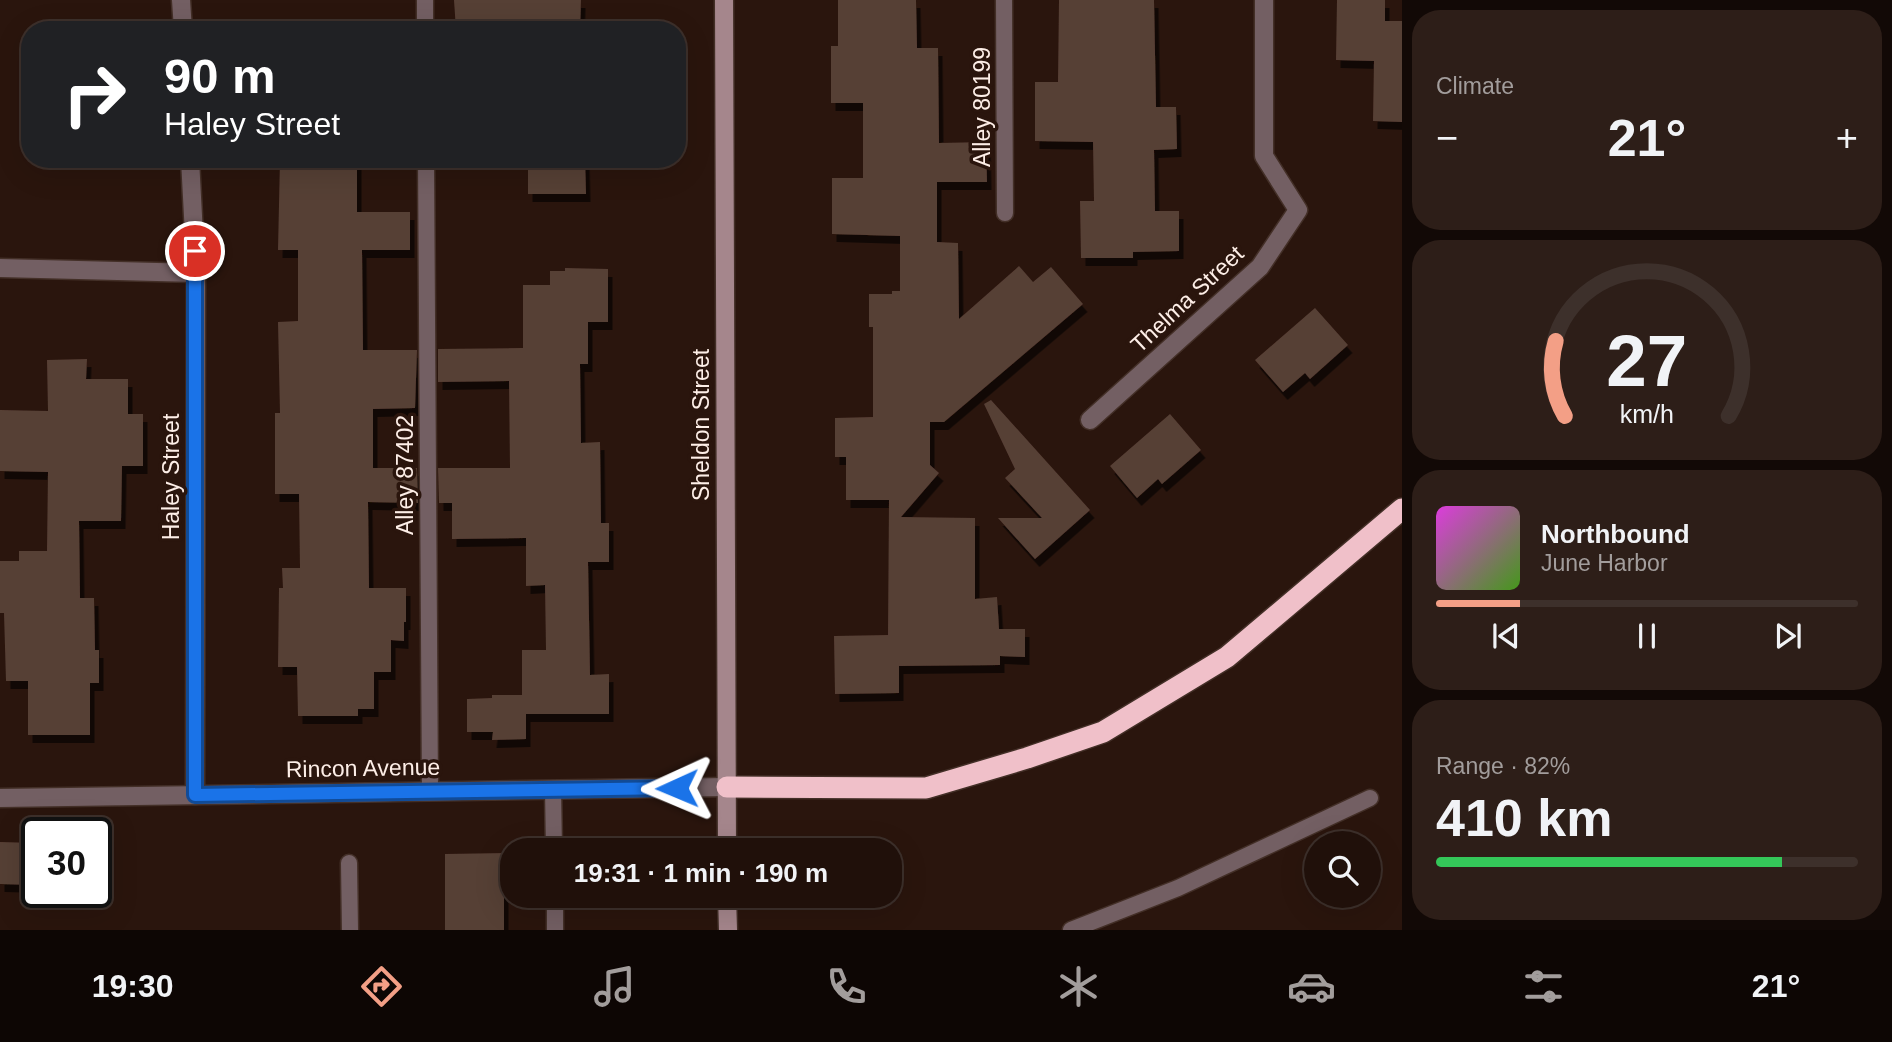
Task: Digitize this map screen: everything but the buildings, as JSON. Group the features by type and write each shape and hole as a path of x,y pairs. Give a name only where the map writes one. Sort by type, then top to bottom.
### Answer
{"highway":[{"path":"727,787 926,788 1103,732 1227,657 1402,509"}],"main road":[{"name":"Sheldon Street","path":"724,0 727,838"},
{"path":"727,908 728,930"}],"street":[{"path":"181,0 182,21"},
{"name":"Thelma Street","path":"1090,420 1260,267 1298,210 1264,156 1264,0"},
{"name":"Haley Street","path":"190,168 196,273 195,795"},
{"path":"0,268 196,273"},
{"name":"Rincon Avenue","path":"0,798 727,787"}],"lane":[{"path":"425,0 425,21"},
{"name":"Alley 80199","path":"1004,0 1005,213"},
{"name":"Alley 87402","path":"426,168 430,791"},
{"path":"553,789 554,838"},
{"path":"1071,930 1178,888 1370,798"},
{"path":"349,863 350,930"},
{"path":"555,908 555,930"}],"route":[{"path":"195,251 195,795 677,788"}]}
